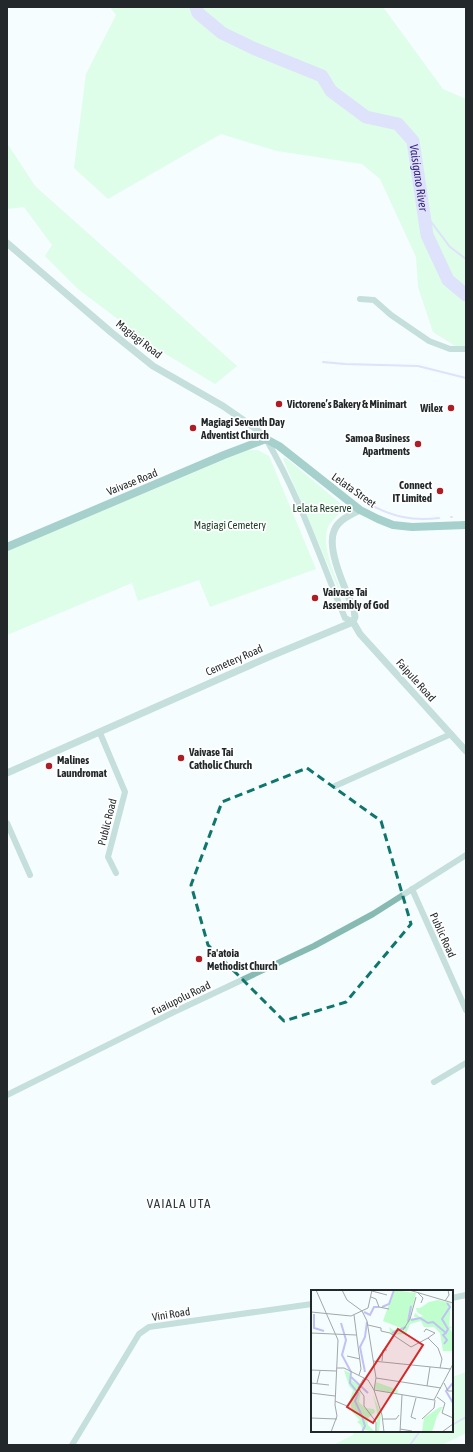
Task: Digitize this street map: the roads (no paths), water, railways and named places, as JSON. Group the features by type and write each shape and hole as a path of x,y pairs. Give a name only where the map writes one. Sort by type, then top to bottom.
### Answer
{"main road":[{"name":"Lelata Street","path":"266,439 279,446 360,510 378,519 393,525 412,527 466,525"},
{"name":"Vaivase Road","path":"7,547 87,512 266,439"}],"street":[{"name":"Magiagi Road","path":"7,243 148,362 222,406 256,429 266,439"},
{"path":"360,299 374,300 396,319 429,341 450,349 466,348"},
{"path":"266,439 276,456 299,506 345,618 353,622 355,617 354,610 339,574 332,538 334,530 340,522 346,517 360,510"},
{"name":"Cemetery Road","path":"7,773 271,656 353,622"},
{"name":"Faipule Road","path":"353,622 360,634 466,751"},
{"name":"Public Road","path":"100,733 125,792 108,857 116,873"},
{"path":"335,786 451,734"},
{"path":"7,823 30,875"},
{"name":"Fuaiupolu Road","path":"7,1095 314,946 373,914 466,855"},
{"name":"Public Road","path":"412,889 466,1010"},
{"path":"434,1082 466,1063"},
{"path":"453,1298 466,1295"},
{"name":"Vini Road","path":"72,1445 136,1339 149,1327 311,1304"}],"waterway":[{"name":"Vaisigano River","path":"196,7 198,13 222,33 253,48 322,76 331,91 366,117 398,124 413,141 427,235 448,280 466,295"},
{"path":"423,211 450,247 466,259"},
{"path":"323,362 418,366 466,378"},
{"path":"369,504 386,512 403,517 420,519 439,518"},
{"path":"453,1424 466,1417"},
{"path":"410,1445 419,1432"}],"place":[{"name":"Victorene’s Bakery & Minimart","path":"279,404"},
{"name":"Wilex","path":"451,408"},
{"name":"Magiagi Seventh Day Adventist Church","path":"193,428"},
{"name":"Samoa Business Apartments","path":"418,444"},
{"name":"Connect IT Limited","path":"440,491"},
{"name":"Vaivase Tai Assembly of God","path":"315,598"},
{"name":"Vaivase Tai Catholic Church","path":"181,758"},
{"name":"Malines Laundromat","path":"49,766"},
{"name":"Fa'atoia Methodist Church","path":"199,959"}],"district":[{"name":"VAIALA UTA","path":"179,1203"}],"park label":[{"name":"Lelata Reserve","path":"322,508"},
{"name":"Magiagi Cemetery","path":"230,525"}]}
